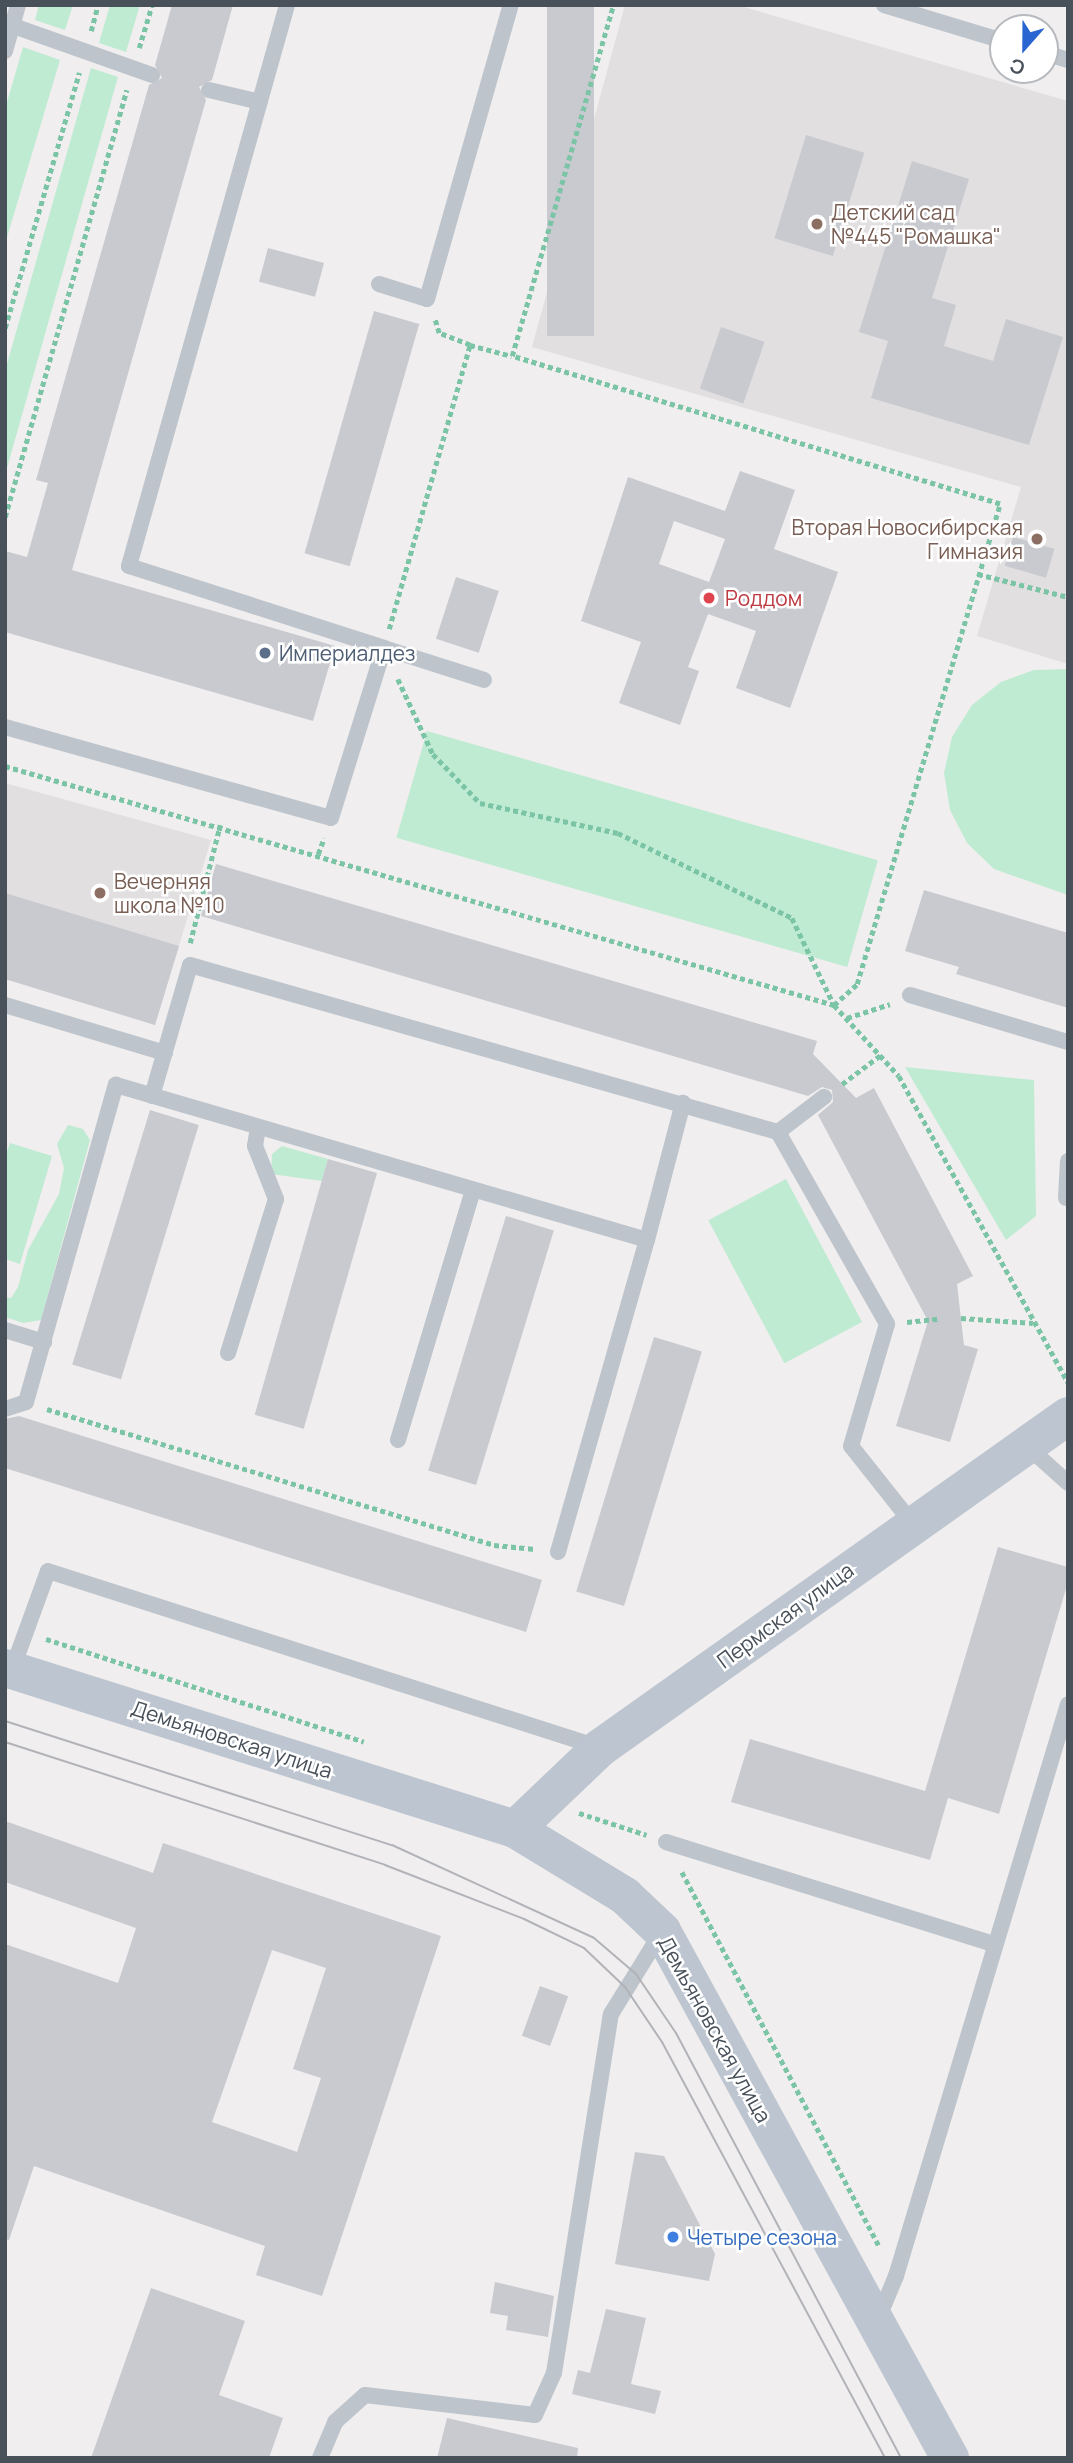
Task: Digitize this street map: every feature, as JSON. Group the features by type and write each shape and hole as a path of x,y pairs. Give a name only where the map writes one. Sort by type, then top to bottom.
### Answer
{"street":[{"name":"Пермская улица","path":"515,1829 600,1748 912,1523 1028,1447 1068,1416"},
{"name":"Демьяновская улица","path":"9,1669 515,1829 625,1896 662,1931 950,2458"}],"lane":[{"path":"5,51 9,25 18,5"},
{"path":"287,5 129,566 484,680"},
{"path":"379,284 428,299 510,5"},
{"path":"884,5 989,37"},
{"path":"9,25 152,75"},
{"path":"209,90 260,102"},
{"path":"5,727 331,818 384,648"},
{"path":"152,1096 190,965 778,1132 887,1324 851,1446 912,1523"},
{"path":"910,995 1068,1042"},
{"path":"5,1005 164,1053"},
{"path":"5,1409 26,1402 116,1085 646,1240"},
{"path":"778,1132 824,1097"},
{"path":"558,1552 682,1104"},
{"path":"228,1353 276,1199 255,1146 258,1127"},
{"path":"1066,1198 1068,1161"},
{"path":"398,1440 473,1190"},
{"path":"5,1330 44,1342"},
{"path":"1028,1447 1068,1483"},
{"path":"9,1669 48,1571 600,1748"},
{"path":"877,2321 895,2276 993,1944 1068,1704"},
{"path":"666,1842 993,1944"},
{"path":"320,2458 335,2422 365,2395 535,2415 554,2373 611,2014 662,1931"}],"path":[{"path":"5,328 98,5"},
{"path":"5,517 152,5"},
{"path":"512,356 613,5"},
{"path":"428,299 439,333 470,345 1000,504 857,984 834,1005"},
{"path":"470,345 384,648 433,754 480,803 618,833 792,918 834,1005 882,1054 899,1076 1068,1382"},
{"path":"978,574 1068,597"},
{"path":"5,766 220,825 834,1005"},
{"path":"190,965 190,932 220,825"},
{"path":"846,1018 910,995"},
{"path":"842,1084 882,1054"},
{"path":"961,1318 1034,1323"},
{"path":"887,1324 938,1319"},
{"path":"26,1402 494,1545 558,1552"}],"shaded area":[{"name":"Детский сад №445 \"Ромашка\"","path":"625,5 737,5 989,78 989,84 1009,84 1068,101 1068,664 977,636 1021,487 532,347"},
{"name":"Вечерняя школа №10","path":"5,783 211,840 155,1025 5,979"}],"green space":[{"path":"39,5 73,5 65,30 35,20"},
{"path":"110,5 140,5 126,52 99,43"},
{"path":"23,47 60,60 5,244 5,109"},
{"path":"91,68 118,77 5,475 5,371"},
{"path":"1068,669 1068,895 994,869 967,843 950,810 944,773 952,737 972,705 1001,682 1034,670"},
{"path":"427,731 878,860 847,967 396,838"},
{"path":"905,1067 1034,1080 1036,1216 1006,1240"},
{"path":"68,1125 83,1129 90,1140 41,1320 23,1323 5,1317 5,1297 11,1298 18,1287 28,1250 59,1194 64,1168 57,1144"},
{"path":"10,1143 52,1156 20,1264 5,1259 5,1158"},
{"path":"282,1146 328,1159 322,1181 271,1174 272,1154"},
{"path":"786,1179 862,1322 784,1363 708,1220"}],"building":[{"path":"172,5 233,5 212,80 199,87 206,100 72,570 335,646 313,721 5,632 5,551 27,557 48,483 36,480 149,85 162,78 155,65"},
{"path":"547,5 594,5 594,336 547,336"},
{"path":"806,135 864,153 833,256 774,238"},
{"path":"912,161 969,179 932,298 956,305 944,346 993,361 1006,319 1063,337 1029,445 871,398 888,341 859,332"},
{"path":"268,248 324,263 315,297 259,282"},
{"path":"374,311 419,324 350,566 305,553"},
{"path":"721,327 764,342 743,403 700,388"},
{"name":"Роддом","path":"740,471 795,490 774,549 838,572 790,708 736,688 756,631 708,614 688,667 699,671 680,725 619,703 641,642 581,621 628,477 725,511","holes":["674,521 725,539 709,582 659,564"]},
{"path":"1013,537 1054,549 1046,578 1005,566"},
{"path":"456,577 499,591 479,653 436,639"},
{"path":"216,864 817,1041 813,1054 856,1098 874,1088 973,1276 957,1284 964,1345 978,1349 950,1442 896,1426 928,1321 818,1115 833,1102 832,1090 822,1087 808,1096 201,916"},
{"path":"924,890 1068,933 1068,1008 956,974 959,967 905,951"},
{"path":"5,893 179,946 155,1025 5,979"},
{"path":"150,1110 199,1125 121,1379 72,1364"},
{"path":"328,1159 377,1173 304,1429 255,1415"},
{"path":"506,1216 554,1231 476,1485 428,1470"},
{"path":"654,1337 702,1352 624,1606 576,1591"},
{"path":"19,1416 542,1580 526,1632 5,1468 5,1419"},
{"path":"998,1547 1068,1567 1068,1582 999,1814 948,1798 930,1860 731,1802 750,1739 925,1791"},
{"path":"5,1821 153,1873 163,1843 441,1936 322,2296 256,2275 265,2246 34,2166 9,2240 5,2239 5,1944 118,1983 136,1928 5,1882","holes":["272,1950 326,1968 293,2069 321,2078 297,2152 212,2122"]},
{"path":"540,1986 568,1996 550,2046 522,2036"},
{"path":"635,2152 664,2156 715,2254 709,2281 615,2264"},
{"path":"495,2282 554,2296 548,2337 506,2330 508,2316 490,2313"},
{"path":"151,2288 245,2321 219,2395 283,2418 269,2458 91,2458"},
{"path":"606,2309 646,2318 631,2384 661,2391 655,2414 572,2394 578,2370 590,2373"},
{"path":"447,2418 578,2448 577,2458 437,2458"}],"tram line":[{"path":"5,1721 392,1845 594,1938 636,1974 676,2033 901,2458"},
{"path":"5,1742 385,1865 524,1919 584,1948 625,1987 662,2042 885,2458"}],"place":[{"name":"Детский сад №445 \"Ромашка\"","path":"817,224"},
{"name":"Вторая Новосибирская Гимназия","path":"1037,539"},
{"name":"Роддом","path":"709,598"},
{"name":"Империалдез","path":"265,653"},
{"name":"Вечерняя школа №10","path":"100,893"},
{"name":"Четыре сезона","path":"673,2237"}]}
